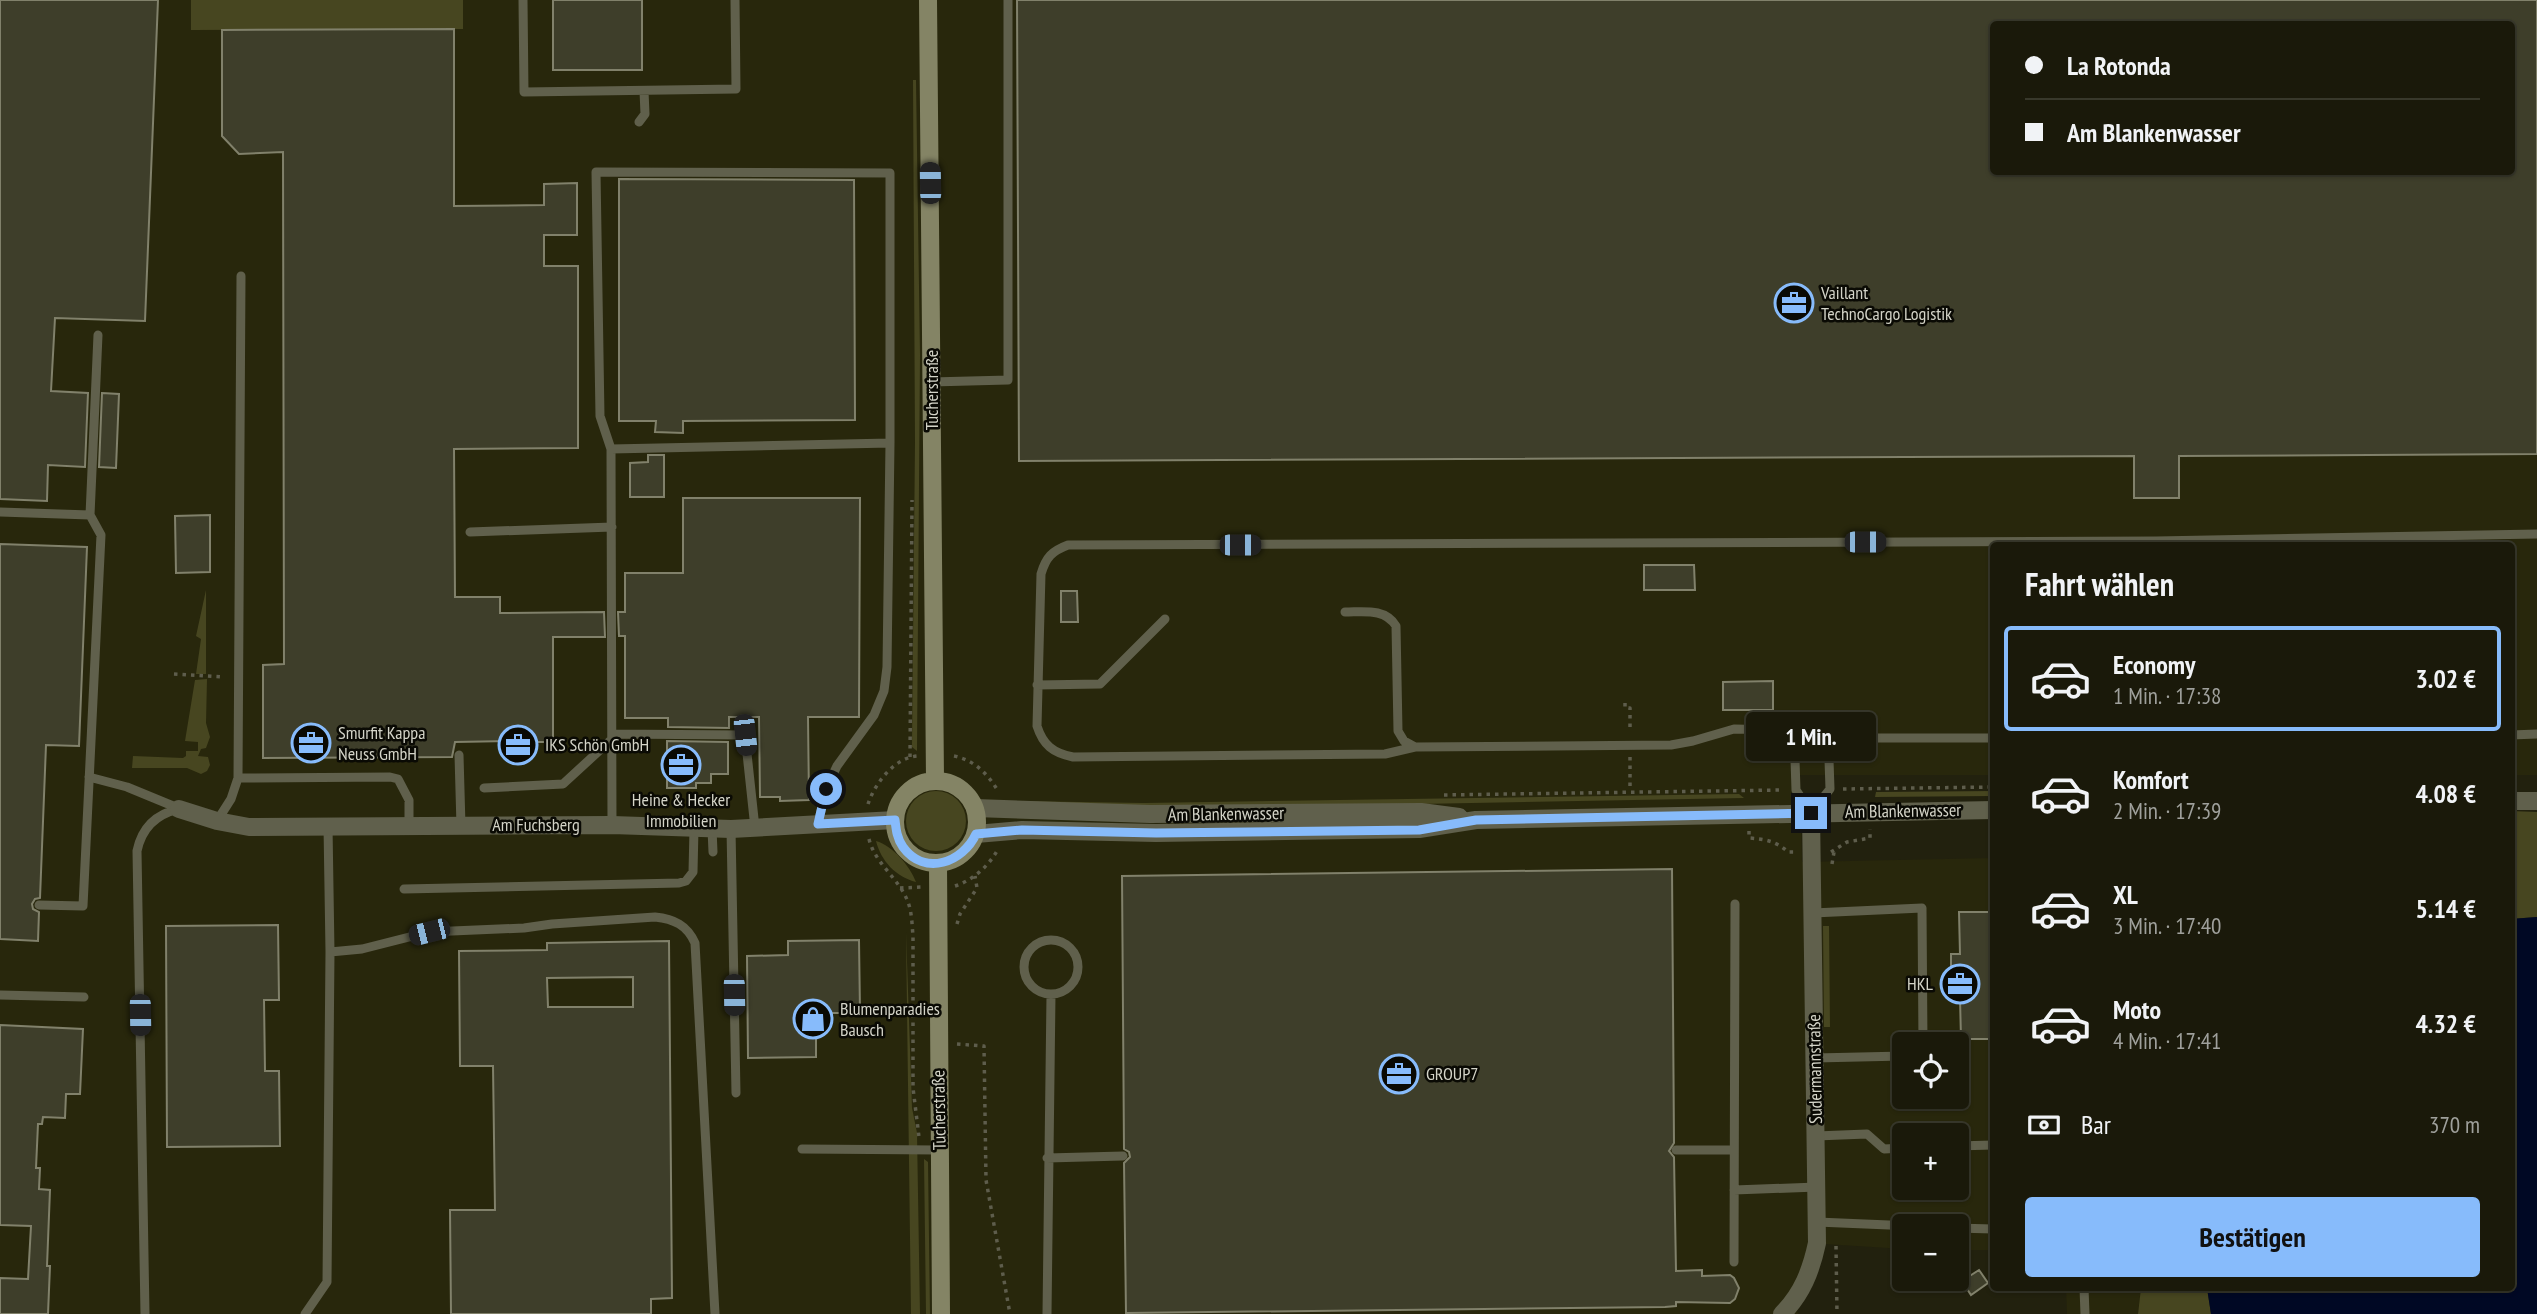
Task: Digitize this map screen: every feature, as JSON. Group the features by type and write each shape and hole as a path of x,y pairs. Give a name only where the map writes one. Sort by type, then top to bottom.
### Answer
{"main road":[{"name":"Tucherstraße","path":"928,0 935,780"},
{"path":"935,780 949,782 969,795 975,808 976,834 961,855 950,861 924,862 903,847 897,834 895,820 898,806 906,793 919,784 935,780"},
{"name":"Tucherstraße","path":"938,863 941,1314"}],"street":[{"path":"2515,801 2537,801"},
{"name":"Am Blankenwasser","path":"975,808 1150,814 1420,811 1476,820"},
{"name":"Am Fuchsberg","path":"179,809 217,821 249,827 612,825 732,830 895,820"},
{"name":"Am Blankenwasser","path":"976,834 1003,830 1156,833 1419,830 1476,820 1990,810"},
{"name":"Sudermannstraße","path":"1782,1314 1793,1303 1805,1283 1817,1243 1811,813"}],"lane":[{"path":"523,0 524,92 736,89 736,0"},
{"path":"931,382 1008,380 1008,0"},
{"path":"639,122 645,114 644,91"},
{"path":"612,825 611,449 600,416 596,172 890,173 887,667 884,691 874,715 837,766 826,789 818,824"},
{"path":"217,821 231,799 238,778 241,276"},
{"path":"39,905 83,906 101,535 90,515 98,335"},
{"path":"611,449 890,443"},
{"path":"0,512 90,515"},
{"path":"470,532 612,527"},
{"path":"1990,738 1867,738 1794,729 1734,729 1671,745 1415,747 1385,754 1073,757 1055,752 1037,726 1041,574 1045,561 1054,551 1069,545 2146,541 2537,534"},
{"path":"1345,612 1381,613 1396,626 1398,730 1404,741 1415,747"},
{"path":"1037,685 1100,684 1165,619"},
{"path":"1794,729 1796,790 1811,813 1830,789 1828,732"},
{"path":"2515,735 2537,734"},
{"path":"484,788 563,784 612,736 745,735 755,828"},
{"path":"460,755 461,826"},
{"path":"89,777 127,787 179,809"},
{"path":"238,778 398,779 409,800 409,826"},
{"path":"145,1314 137,851 142,835 152,821 165,812 179,809"},
{"path":"305,1314 327,1282 330,952 328,826"},
{"path":"404,889 679,883 686,881 693,873 694,829"},
{"path":"712,829 713,852"},
{"path":"732,830 736,1093"},
{"path":"1734,1262 1735,904"},
{"path":"1813,913 1922,908 1923,1032"},
{"path":"330,952 362,949 429,932 523,929 552,923 669,919 690,932 695,943 715,1314"},
{"path":"1047,939 1065,943 1073,950 1078,960 1078,971 1073,983 1065,990 1051,995 1032,988 1025,977 1023,963 1032,946 1047,939"},
{"path":"0,995 84,997"},
{"path":"1047,1314 1051,995"},
{"path":"1815,1058 1892,1056"},
{"path":"1816,1136 1867,1134 1884,1149 1892,1149"},
{"path":"1969,1146 1990,1145"},
{"path":"803,1149 939,1150"},
{"path":"1676,1150 1734,1150"},
{"path":"1047,1158 1123,1156"},
{"path":"1734,1190 1817,1187"},
{"path":"1817,1222 1892,1225"},
{"path":"1969,1228 1990,1229"},
{"path":"2084,1291 2085,1314"}],"path":[{"path":"912,494 910,757 956,757 970,761 984,772 1000,795 1003,810"},
{"path":"174,674 207,677"},
{"path":"1630,774 1630,792"},
{"path":"1830,789 1990,787"},
{"path":"1437,795 1796,790"},
{"path":"920,1150 913,1088 913,936 907,900 900,888 956,886 975,876 995,855 1003,839 1003,830"},
{"path":"957,937 960,914 978,888 975,876"},
{"path":"957,1032 957,1045 984,1046 986,1180 1010,1314"}],"shaded area":[{"path":"0,0 2537,0 2537,775 2515,775 2515,542 1990,542 1990,775 1800,775 1802,862 1990,858 1990,1250 1969,1250 1969,1214 1892,1214 1892,1248 1809,1243 1798,1278 1787,1297 1799,1314 0,1314"},
{"path":"191,0 463,0 463,29 191,30"},
{"path":"913,80 916,80 920,355 917,751 912,747 915,442"},
{"path":"206,590 206,674 196,674 201,639 196,636"},
{"path":"207,679 206,723 210,737 206,748 201,749 198,756 208,757 210,765 207,771 201,774 187,768 132,768 133,756 183,758 186,751 198,751 198,742 185,741 195,680"},
{"path":"936,791 953,796 961,804 966,821 961,838 953,846 936,851 919,846 911,838 906,821 911,804 919,796"},
{"path":"1990,791 1990,796 1875,797 1876,792"},
{"path":"1739,794 1744,798 1144,809 1010,801 1144,803"},
{"path":"2515,811 2537,812 2537,917 2515,919"},
{"path":"876,841 889,847 900,857 916,882 890,867"},
{"path":"1823,926 1829,926 1830,1027 1824,1027"},
{"path":"906,932 912,1108 917,1133 920,1314 911,1314"},
{"path":"924,1159 928,1162 930,1314 926,1314"},
{"path":"2066,1291 2141,1291 2138,1314 2067,1314"},
{"path":"2141,1291 2207,1291 2211,1314 2138,1314"}],"water":[{"path":"2537,917 2537,1314 2211,1314 2207,1291 2515,1291 2515,919"}],"building":[{"path":"0,0 158,0 145,321 55,318 51,391 88,393 85,467 48,465 47,501 0,499"},
{"path":"553,0 642,0 642,70 553,70"},
{"path":"1017,0 2537,0 2537,454 2179,456 2179,498 2134,498 2134,456 1019,461"},
{"path":"454,29 454,206 544,205 544,184 577,183 577,235 544,235 544,266 578,266 578,448 454,449 455,597 500,597 500,613 604,612 605,637 553,637 553,742 509,745 509,741 455,742 452,757 263,758 263,665 284,664 283,152 239,154 222,136 222,30"},
{"path":"619,179 854,180 855,420 683,421 683,433 655,432 656,421 619,421"},
{"path":"102,393 119,394 116,468 99,467"},
{"path":"648,455 664,455 664,497 630,497 630,463 648,462"},
{"path":"683,498 860,498 859,717 808,717 809,800 780,801 780,797 760,797 759,717 729,717 729,728 668,727 668,718 625,718 625,636 619,636 618,612 625,612 625,573 683,573"},
{"path":"210,515 210,572 176,573 175,516"},
{"path":"0,544 87,547 79,746 46,745 40,898 35,899 32,904 33,909 39,912 38,941 0,939"},
{"path":"1644,565 1694,565 1695,590 1644,590"},
{"path":"1061,591 1077,591 1078,622 1061,622"},
{"path":"1773,681 1773,710 1723,710 1723,682"},
{"path":"667,741 728,742 728,774 711,774 711,783 696,783 696,788 667,788"},
{"name":"GROUP7","path":"1672,869 1674,1143 1669,1151 1674,1157 1676,1271 1702,1270 1702,1276 1730,1275 1739,1288 1735,1299 1730,1303 1676,1302 1676,1306 1665,1307 1126,1313 1124,1163 1130,1157 1129,1152 1124,1149 1122,876"},
{"path":"1959,912 1990,912 1990,1039 1969,1039 1969,1032 1961,1032 1960,998 1951,998 1951,954 1960,954"},
{"path":"278,925 279,1000 264,1000 265,1071 279,1071 280,1146 167,1147 166,926"},
{"path":"859,940 860,1013 816,1013 816,1057 748,1058 747,956 788,955 788,941"},
{"path":"669,941 672,1298 651,1299 651,1314 451,1314 450,1210 495,1210 493,1066 460,1066 459,951 547,950 547,943","holes":["633,977 633,1007 548,1007 547,978"]},
{"path":"0,1025 83,1029 80,1094 66,1094 65,1118 43,1117 42,1124 38,1124 36,1168 40,1168 39,1189 50,1190 48,1314 0,1314 0,1278 28,1279 31,1226 0,1225"},
{"path":"1979,1270 1988,1283 1971,1295 1968,1291 1969,1276"}],"place":[{"name":"Vaillant TechnoCargo Logistik","path":"1794,303"},
{"name":"Smurfit Kappa Neuss GmbH","path":"311,743"},
{"name":"IKS Schön GmbH","path":"518,745"},
{"name":"Heine & Hecker Immobilien","path":"681,765"},
{"name":"HKL","path":"1960,984"},
{"name":"Blumenparadies Bausch","path":"813,1019"},
{"name":"GROUP7","path":"1399,1074"}],"route":[{"path":"826,789 818,824 895,820 903,847 924,862 938,863 961,855 976,834 1003,830 1156,833 1419,830 1476,820 1811,813"}]}
